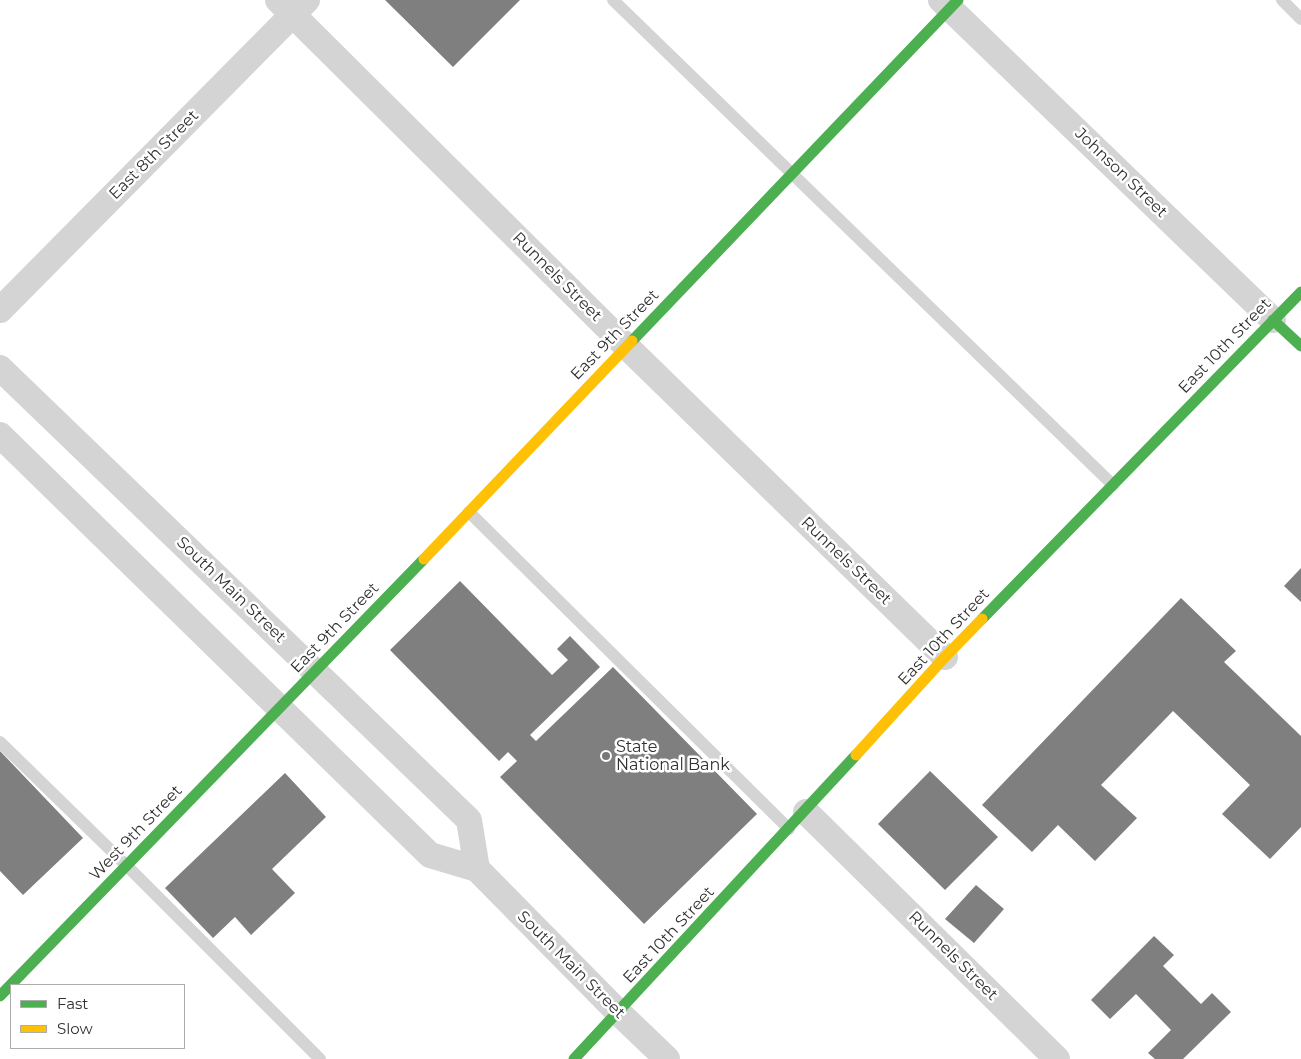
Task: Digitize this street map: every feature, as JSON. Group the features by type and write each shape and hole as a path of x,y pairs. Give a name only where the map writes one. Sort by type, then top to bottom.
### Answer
{"street":[{"name":"East 9th Street","path":"288,701 792,174 949,3"},
{"name":"Johnson Street","path":"949,3 1301,346"},
{"name":"East 8th Street","path":"0,310 293,5"},
{"name":"Runnels Street","path":"293,5 626,346 945,657"},
{"name":"East 10th Street","path":"574,1059 798,820 945,657 1301,292"},
{"name":"South Main Street","path":"0,368 468,820 477,869"},
{"name":"South Main Street","path":"0,436 288,701 430,855 477,869 667,1059"},
{"name":"West 9th Street","path":"12,984 288,701"},
{"name":"Runnels Street","path":"798,820 1057,1059"},
{"name":"West 9th Street","path":"0,996 10,986"}],"lane":[{"path":"613,0 1113,484"},
{"path":"1282,0 1301,19"},
{"path":"469,512 798,820"},
{"path":"0,742 320,1059"}],"building":[{"path":"385,0 520,0 453,67"},
{"path":"1301,568 1301,602 1284,586"},
{"name":"State National Bank","path":"460,581 552,675 568,660 557,649 570,636 600,667 530,735 536,741 613,667 757,814 644,924 500,777 517,761 508,752 499,761 390,650"},
{"path":"1181,598 1236,651 1224,662 1301,736 1301,827 1270,859 1222,814 1250,785 1173,711 1101,785 1137,818 1095,861 1058,825 1032,852 982,805"},
{"path":"0,751 83,838 23,895 0,871"},
{"path":"930,771 998,837 945,890 878,824"},
{"path":"285,773 326,817 272,869 295,893 251,935 235,917 213,938 165,888"},
{"path":"976,885 1004,909 974,943 945,919"},
{"path":"1154,936 1174,955 1163,966 1201,1004 1212,993 1231,1012 1183,1059 1155,1059 1148,1053 1171,1030 1136,994 1110,1019 1091,1000"}],"traffic: fast":[{"path":"632,341 958,0"},
{"path":"982,619 1301,292"},
{"path":"1273,320 1301,346"},
{"path":"12,984 424,559"},
{"path":"574,1059 856,755"},
{"path":"0,996 10,986"}],"traffic: slow":[{"path":"424,559 632,341"},
{"path":"856,755 982,619"}],"place":[{"name":"State National Bank","path":"606,756"}]}
